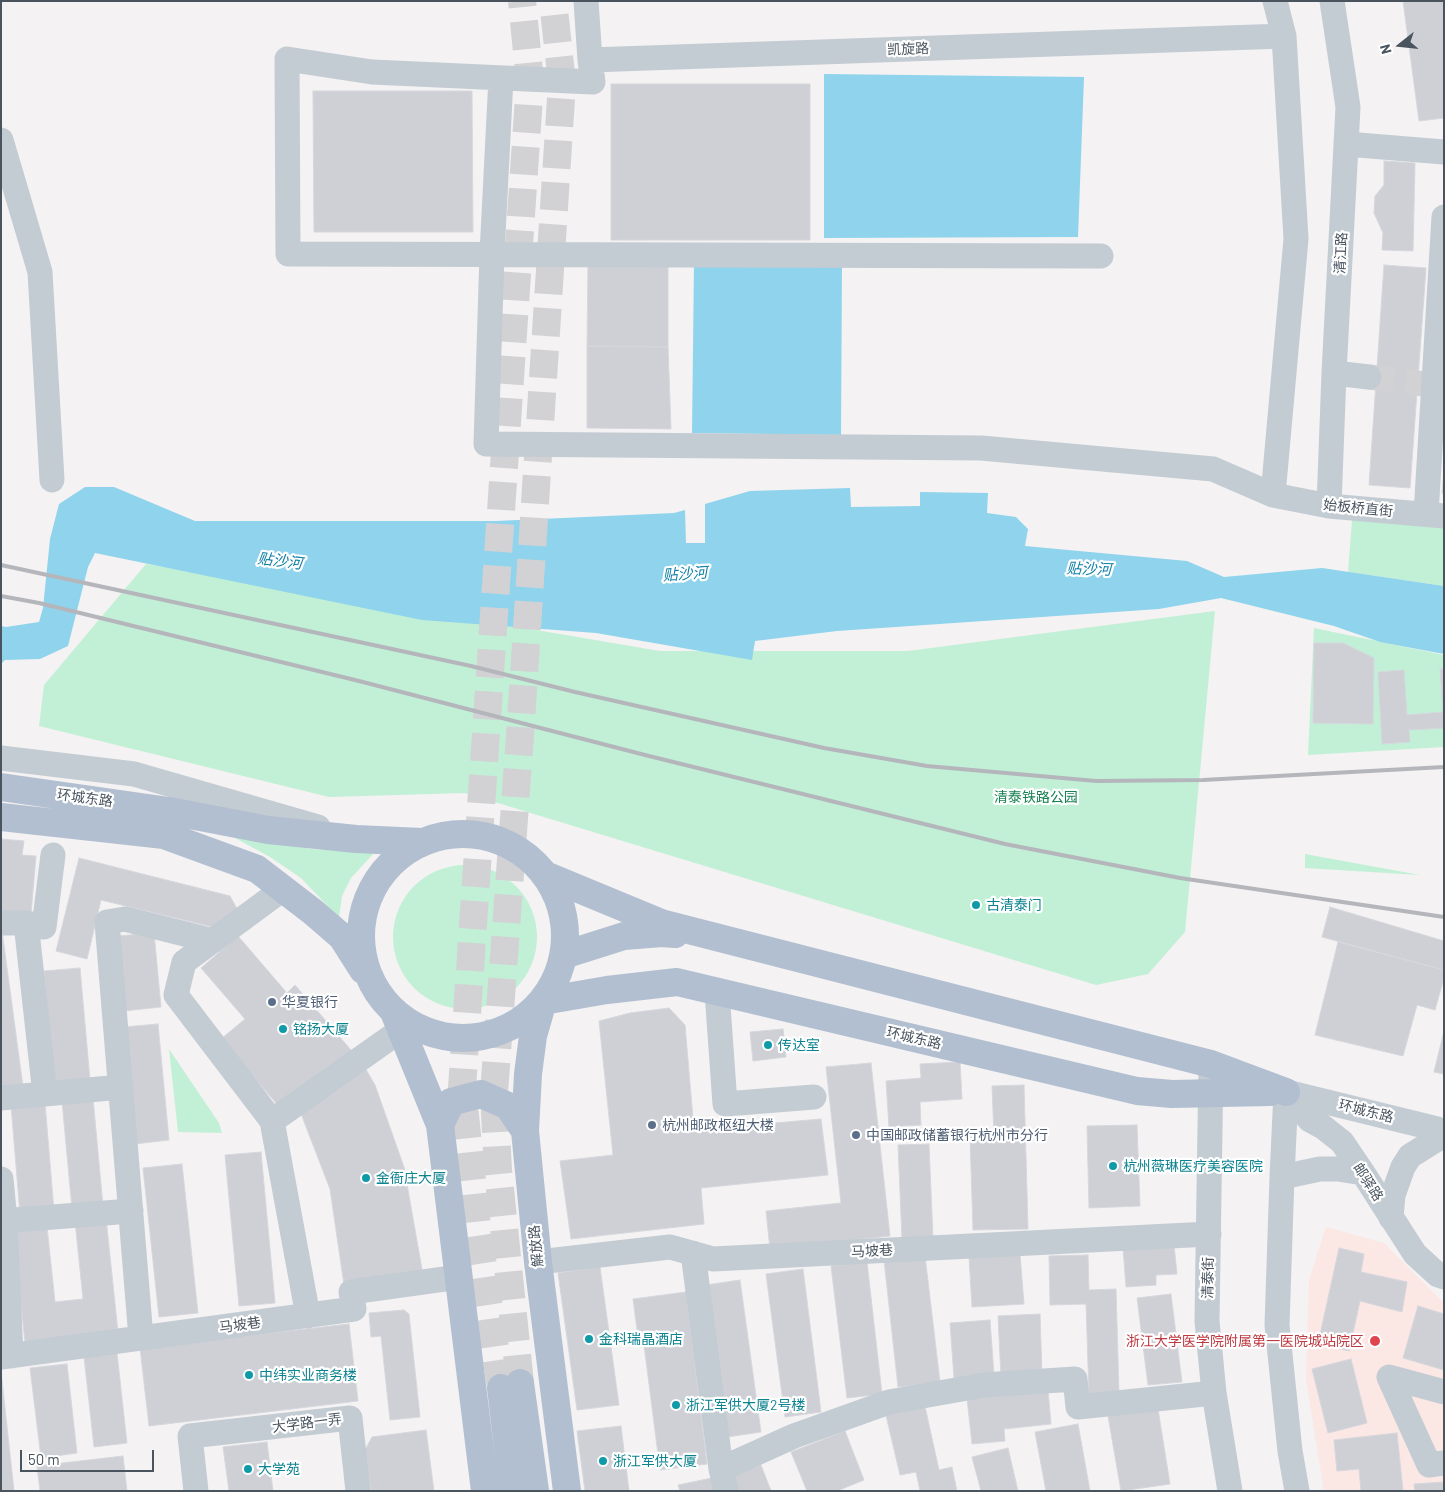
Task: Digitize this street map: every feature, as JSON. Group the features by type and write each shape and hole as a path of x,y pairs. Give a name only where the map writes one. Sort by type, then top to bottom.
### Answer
{"main road":[{"name":"环城东路","path":"1,787 167,823"},
{"name":"环城东路","path":"1,817 167,823"},
{"path":"167,823 268,830 356,839 422,842"},
{"path":"167,823 257,869 313,912 342,937 398,1021 440,1125 485,1491"},
{"path":"374,986 362,954 362,920 373,887 394,860 422,842 447,835 473,834 498,840 521,851 545,875 559,900 565,927 564,955 560,971 543,1001 518,1023 488,1036 454,1039 422,1031 398,1021"},
{"path":"545,875 661,923 717,937"},
{"path":"564,955 624,936 662,933 717,937"},
{"name":"环城东路","path":"717,937 1211,1064 1286,1092"},
{"name":"环城东路","path":"543,1001 607,990 677,982 1137,1091 1172,1094 1286,1092"},
{"name":"解放路","path":"543,1001 533,1036 528,1074 525,1131 538,1262 567,1491"},
{"path":"440,1125 451,1102 481,1094 508,1106 525,1131"},
{"path":"514,1491 510,1385 535,1491"}],"street":[{"path":"586,1 593,82 372,72 287,59 288,254 1101,256"},
{"path":"1273,495 1296,239 1284,36 1275,1"},
{"name":"清江路","path":"1329,506 1348,107 1332,1"},
{"name":"凯旋路","path":"590,60 1284,36"},
{"path":"492,254 501,78"},
{"path":"1,140 40,272 52,480"},
{"path":"1346,144 1444,152"},
{"path":"1435,515 1434,385 1444,217"},
{"name":"始板桥直街","path":"492,254 486,444 981,448 1213,469 1273,495 1329,506 1435,515"},
{"path":"1334,373 1369,377"},
{"path":"1,758 134,774 356,839"},
{"path":"1,922 26,923 44,927 53,855"},
{"path":"283,889 184,962 176,995 272,1121 308,1316"},
{"path":"141,1338 107,922 124,919 213,941"},
{"path":"26,923 45,1094"},
{"path":"717,992 725,1104 814,1097"},
{"path":"272,1121 398,1021"},
{"name":"清泰街","path":"1211,1064 1208,1321 1214,1392 1230,1491"},
{"path":"1,1098 121,1087"},
{"path":"1286,1092 1278,1325 1290,1451 1297,1491"},
{"name":"环城东路","path":"1286,1092 1437,1129 1444,1136"},
{"name":"邮驿路","path":"1286,1092 1310,1120 1323,1126 1342,1142 1415,1254 1438,1275 1444,1277"},
{"path":"1391,1218 1393,1195 1403,1167 1410,1156 1444,1136"},
{"path":"1282,1178 1320,1169 1338,1169 1363,1173"},
{"path":"1,1179 6,1356"},
{"path":"3,1221 131,1211"},
{"name":"马坡巷","path":"538,1262 670,1247 713,1259 1209,1234"},
{"path":"693,1253 724,1480 794,1436 889,1402 984,1385 1075,1379 1078,1407 1214,1392"},
{"name":"马坡巷","path":"6,1356 354,1310 351,1292 459,1277"},
{"path":"1444,1392 1388,1378 1429,1465 1444,1463"},
{"name":"大学路一弄","path":"196,1491 190,1436 350,1418 358,1491"}],"shaded area":[{"name":"浙江大学医学院附属第一医院城站院区","path":"1326,1227 1384,1243 1444,1303 1444,1491 1324,1491 1306,1379 1309,1280"}],"green space":[{"path":"1352,520 1444,527 1444,586 1348,572"},
{"name":"清泰铁路公园","path":"146,564 660,651 908,651 1215,611 1185,932 1148,974 1096,985 465,793 329,797 39,726 44,685"},
{"path":"1314,628 1444,655 1444,747 1308,755"},
{"path":"226,833 311,849 374,853 351,878 342,896 339,918 301,878 270,857"},
{"path":"1305,854 1420,875 1305,868"},
{"path":"465,865 492,871 505,877 516,886 525,897 531,910 537,937 531,964 525,977 516,988 505,997 492,1003 465,1009 438,1003 425,997 414,988 405,977 399,964 393,937 399,910 405,897 414,886 425,877 438,871"},
{"path":"169,1049 219,1123 222,1133 178,1132"}],"water":[{"path":"824,74 1084,77 1078,237 824,238"},
{"path":"694,263 842,265 841,435 692,433"},
{"name":"贴沙河","path":"85,487 114,487 195,521 496,521 674,513 685,510 686,543 705,543 705,504 750,491 850,488 851,507 920,506 920,492 988,493 987,513 1016,517 1028,529 1025,546 1187,561 1224,577 1322,568 1444,586 1444,654 1380,642 1334,626 1221,598 1159,609 837,631 755,641 752,660 596,633 422,620 95,553 88,567 68,646 40,659 5,660 1,664 1,626 6,627 39,622 43,608 50,539 59,504"}],"building":[{"path":"1403,1 1444,1 1444,118 1419,121"},
{"path":"611,84 810,84 810,240 611,240"},
{"path":"313,91 472,91 473,232 314,232"},
{"path":"1384,161 1415,163 1413,251 1382,250 1383,233 1374,213 1375,196 1384,185"},
{"path":"588,262 668,262 668,347 587,346"},
{"path":"1384,265 1426,268 1410,488 1369,485"},
{"path":"587,346 668,347 671,429 587,428"},
{"path":"1444,471 1444,494 1442,493"},
{"path":"1314,643 1343,643 1374,658 1373,724 1313,723"},
{"path":"1440,669 1444,669 1444,728 1409,730 1410,742 1382,744 1378,672 1404,670 1407,715 1443,712"},
{"path":"1,839 24,841 22,855 36,856 31,914 1,911"},
{"path":"79,858 230,896 241,916 217,928 101,900 87,959 56,951"},
{"path":"1330,907 1444,941 1444,970 1322,937"},
{"path":"1,923 23,1087 1,1090"},
{"path":"154,933 161,1007 124,1011 117,936"},
{"name":"铭扬大厦","path":"238,936 287,993 295,985 351,1050 282,1110 221,1039 245,1019 201,968"},
{"path":"1338,942 1444,970 1444,978 1435,1010 1417,1005 1403,1056 1315,1035"},
{"path":"80,968 90,1080 54,1083 44,971"},
{"name":"杭州邮政枢纽大楼","path":"669,1008 685,1025 694,1130 821,1119 828,1175 701,1188 704,1224 571,1239 560,1161 613,1155 599,1021 630,1013"},
{"path":"158,1024 169,1140 135,1144 124,1027"},
{"name":"传达室","path":"783,1029 786,1057 753,1061 750,1032"},
{"path":"1444,1031 1444,1074 1434,1072"},
{"path":"960,1062 962,1099 920,1102 921,1125 889,1127 886,1081 921,1078 920,1064"},
{"name":"中国邮政储蓄银行杭州市分行","path":"871,1063 890,1236 770,1249 766,1211 841,1203 826,1067"},
{"name":"金衙庄大厦","path":"364,1066 375,1085 404,1167 423,1275 344,1285 330,1189 298,1106"},
{"path":"1024,1085 1028,1229 973,1230 970,1137 994,1136 992,1086"},
{"path":"93,1098 103,1206 72,1209 62,1101"},
{"path":"45,1103 54,1211 20,1214 11,1105"},
{"name":"杭州薇琳医疗美容医院","path":"1137,1125 1140,1206 1089,1208 1087,1126"},
{"path":"929,1144 933,1238 902,1239 898,1145"},
{"path":"261,1152 275,1303 239,1306 225,1155"},
{"path":"182,1164 198,1313 159,1317 143,1168"},
{"path":"106,1218 118,1332 25,1342 13,1230 47,1227 55,1302 83,1299 75,1221"},
{"path":"1174,1245 1177,1274 1156,1275 1156,1285 1126,1287 1123,1248"},
{"path":"1339,1248 1364,1254 1361,1272 1407,1282 1402,1312 1360,1301 1349,1351 1318,1344"},
{"path":"1020,1254 1024,1304 972,1307 969,1257"},
{"path":"1088,1255 1089,1290 1116,1289 1119,1393 1089,1394 1086,1304 1050,1305 1049,1256"},
{"path":"925,1256 940,1382 898,1387 884,1260"},
{"path":"867,1262 882,1394 847,1398 831,1266"},
{"name":"金科瑞晶酒店","path":"600,1267 619,1405 577,1410 558,1273"},
{"path":"803,1269 821,1412 785,1417 766,1274"},
{"path":"740,1280 761,1432 727,1437 706,1285"},
{"name":"浙江军供大厦2号楼","path":"686,1292 707,1464 660,1470 644,1345 639,1345 633,1299"},
{"path":"1171,1294 1182,1382 1148,1385 1137,1298"},
{"path":"1418,1306 1444,1314 1444,1370 1403,1358"},
{"path":"404,1310 409,1314 420,1417 390,1420 381,1336 371,1337 369,1313"},
{"path":"1040,1314 1042,1375 1001,1377 998,1316"},
{"path":"990,1320 994,1375 954,1378 950,1323"},
{"name":"中纬实业商务楼","path":"349,1324 358,1401 149,1426 140,1348"},
{"path":"117,1353 127,1443 94,1447 84,1357"},
{"path":"1351,1359 1367,1423 1328,1433 1312,1369"},
{"path":"67,1364 77,1453 41,1458 30,1368"},
{"path":"1,1371 14,1491 1,1491"},
{"path":"1048,1390 1051,1424 1004,1429 1005,1441 972,1444 967,1398"},
{"path":"924,1402 939,1470 952,1467 957,1491 920,1491 916,1472 900,1475 885,1411"},
{"path":"1158,1409 1170,1484 1121,1491 1108,1416"},
{"path":"1078,1424 1090,1491 1046,1491 1035,1432"},
{"name":"浙江军供大厦","path":"621,1426 629,1491 585,1491 577,1431"},
{"path":"426,1430 434,1491 371,1491 365,1450 372,1437"},
{"path":"845,1431 864,1480 837,1491 807,1491 791,1452"},
{"path":"1397,1433 1403,1491 1361,1491 1359,1469 1337,1471 1334,1440"},
{"name":"大学苑","path":"267,1442 273,1491 229,1491 223,1447"},
{"path":"1008,1448 1018,1491 981,1491 972,1457"},
{"path":"123,1456 127,1491 40,1491 37,1466"},
{"path":"761,1465 771,1491 732,1491 727,1477"},
{"path":"712,1478 715,1491 680,1491 678,1485"},
{"path":"1444,1482 1444,1491 1415,1491 1414,1484"}],"tunnel":[{"path":"501,1388 477,1226 462,1088 530,82 522,1"},
{"path":"520,1383 498,1170 494,1093 520,736 562,83 553,1"},
{"path":"1369,377 1425,384"}],"railway":[{"path":"1,565 471,666 575,692 824,748 927,766 1096,781 1203,780 1444,767"},
{"path":"1,596 39,603 359,681 645,755 1005,844 1180,878 1444,917"}],"place":[{"name":"古清泰门","path":"976,905"},
{"name":"华夏银行","path":"272,1002"},
{"name":"铭扬大厦","path":"283,1029"},
{"name":"传达室","path":"768,1045"},
{"name":"杭州邮政枢纽大楼","path":"652,1125"},
{"name":"中国邮政储蓄银行杭州市分行","path":"856,1135"},
{"name":"杭州薇琳医疗美容医院","path":"1113,1166"},
{"name":"金衙庄大厦","path":"366,1178"},
{"name":"金科瑞晶酒店","path":"589,1339"},
{"name":"浙江大学医学院附属第一医院城站院区","path":"1375,1341"},
{"name":"中纬实业商务楼","path":"249,1375"},
{"name":"浙江军供大厦2号楼","path":"676,1405"},
{"name":"浙江军供大厦","path":"603,1461"},
{"name":"大学苑","path":"248,1469"}]}
